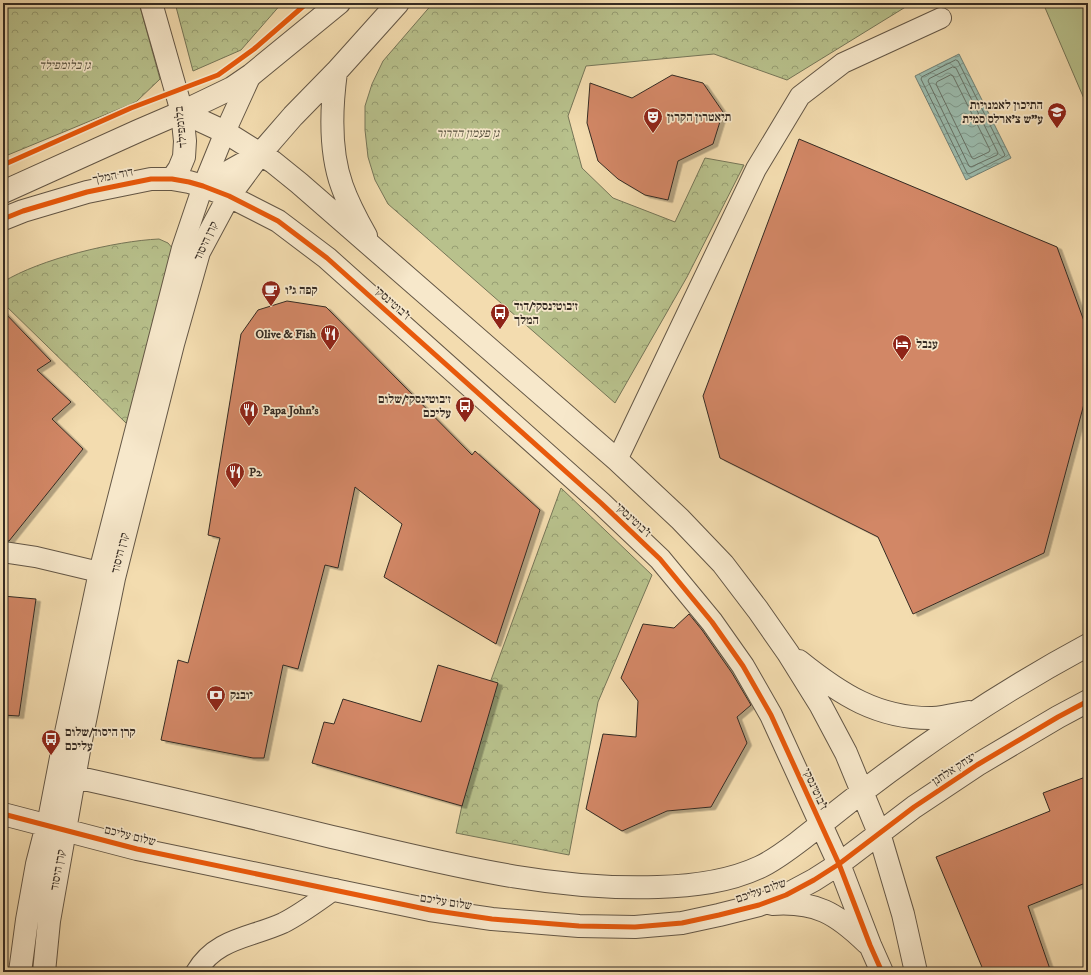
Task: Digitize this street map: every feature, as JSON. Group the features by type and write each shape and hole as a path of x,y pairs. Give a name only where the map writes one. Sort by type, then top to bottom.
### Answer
{"street":[{"name":"בלומפילד","path":"151,3 182,112 185,141 184,156 179,169 172,180"},
{"path":"3,192 232,88 251,75 339,3"},
{"path":"203,186 260,154 293,116 336,72 398,3"},
{"path":"336,72 332,101 332,129 338,172 341,185 358,221 377,252"},
{"path":"182,112 225,132 260,154 299,183 617,460 680,519 722,564 758,610 788,653 821,706 846,753 879,833 903,914 916,972"},
{"name":"קרן היסוד","path":"74,777 114,578 173,344 199,252 229,196 260,154"},
{"name":"דוד המלך","path":"3,219 23,211 87,192 151,179 189,182 229,196"},
{"name":"ז'בוטינסקי","path":"229,196 278,221 327,258 595,497 660,559 712,622 743,666 771,715 839,864 870,946 882,972"},
{"path":"821,825 862,792 974,711 1041,670 1088,645"},
{"path":"788,653 828,684 864,704 898,716 933,718 974,711"},
{"name":"יצחק אלחנן","path":"839,864 914,807 977,765 1088,701"},
{"path":"56,828 74,777"},
{"name":"שלום עליכם","path":"74,777 475,870 534,881 575,886 628,888 680,886 710,883 737,877 762,866 821,825"},
{"name":"שלום עליכם","path":"3,814 136,849 430,910 492,919 579,926 635,927 682,923 719,915 759,905 793,891 839,864"},
{"name":"קרן היסוד","path":"20,972 37,864 56,828"},
{"name":"קרן היסוד","path":"44,972 56,828"},
{"path":"759,905 781,903 814,906 827,911 841,920 870,946"}],"lane":[{"path":"617,460 756,169 800,96 843,63 940,18"},
{"path":"56,828 64,734 99,572 182,248 203,186 225,132 251,75"},
{"path":"3,552 36,557 99,572"},
{"path":"196,972 202,962 216,949 240,938 283,923 334,889"}],"green space":[{"name":"גן בלומפילד","path":"3,3 139,3 160,79 136,102 3,157"},
{"path":"175,3 282,3 241,50 193,71"},
{"name":"גן פעמון הדרור","path":"433,3 912,3 787,80 714,54 586,66 568,116 582,168 613,198 675,222 705,158 744,165 687,277 615,403 388,204 375,180 368,157 365,130 365,106 372,84 383,61"},
{"path":"1043,3 1088,3 1088,108"},
{"path":"159,239 168,243 174,250 127,424 3,303 3,282 37,266 78,253 121,243"},
{"path":"561,488 652,575 598,702 569,855 456,833 487,691"}],"water":[{"path":"959,54 1011,158 966,180 915,76"}],"building":[{"name":"תיאטרון הקרון","path":"672,75 703,83 723,112 713,144 678,161 668,200 645,195 618,179 598,161 587,123 590,83 632,98"},
{"name":"ענבל","path":"799,139 1057,247 1088,332 1088,389 1044,553 913,614 878,537 720,458 703,396"},
{"path":"287,301 326,307 472,455 475,451 540,510 496,644 384,577 402,524 355,487 338,568 325,565 298,669 283,665 264,758 253,758 161,740 178,660 188,663 220,538 208,535 241,334 258,310"},
{"path":"3,311 51,361 37,370 71,402 52,419 83,449 9,541 3,541"},
{"path":"3,596 36,599 19,716 3,715"},
{"path":"689,614 732,673 751,705 737,717 747,743 711,807 667,811 622,831 586,809 603,734 636,737 638,701 621,678 643,624 674,628"},
{"path":"438,665 498,683 462,806 312,763 324,722 334,724 343,699 421,722"},
{"path":"1088,776 1088,882 1028,906 1051,972 984,972 936,857 1050,811 1043,793"}],"cycle path":[{"path":"3,165 131,108 218,75 254,49 307,3"},
{"path":"3,219 23,211 87,192 151,179 172,179 203,186 229,196 278,221 327,258 601,503 660,559 712,622 743,666 771,715 839,864 882,972"},
{"path":"3,814 137,849 430,910 492,919 579,926 635,927 682,923 759,905 786,895 814,880 839,864 914,807 977,765 1088,701"}],"place":[{"name":"התיכון לאמנויות ע\"ש צ'ארלס סמית","path":"1057,129"},
{"name":"תיאטרון הקרון","path":"653,134"},
{"name":"קפה ג'ו","path":"271,307"},
{"name":"ז׳בוטינסקי/דוד המלך","path":"500,330"},
{"name":"Olive & Fish","path":"330,351"},
{"name":"ענבל","path":"902,361"},
{"name":"ז׳בוטינסקי/שלום עליכם","path":"465,423"},
{"name":"Papa John's","path":"249,427"},
{"name":"P2","path":"235,489"},
{"name":"יובנק","path":"216,712"},
{"name":"קרן היסוד/שלום עליכם","path":"51,756"}]}
